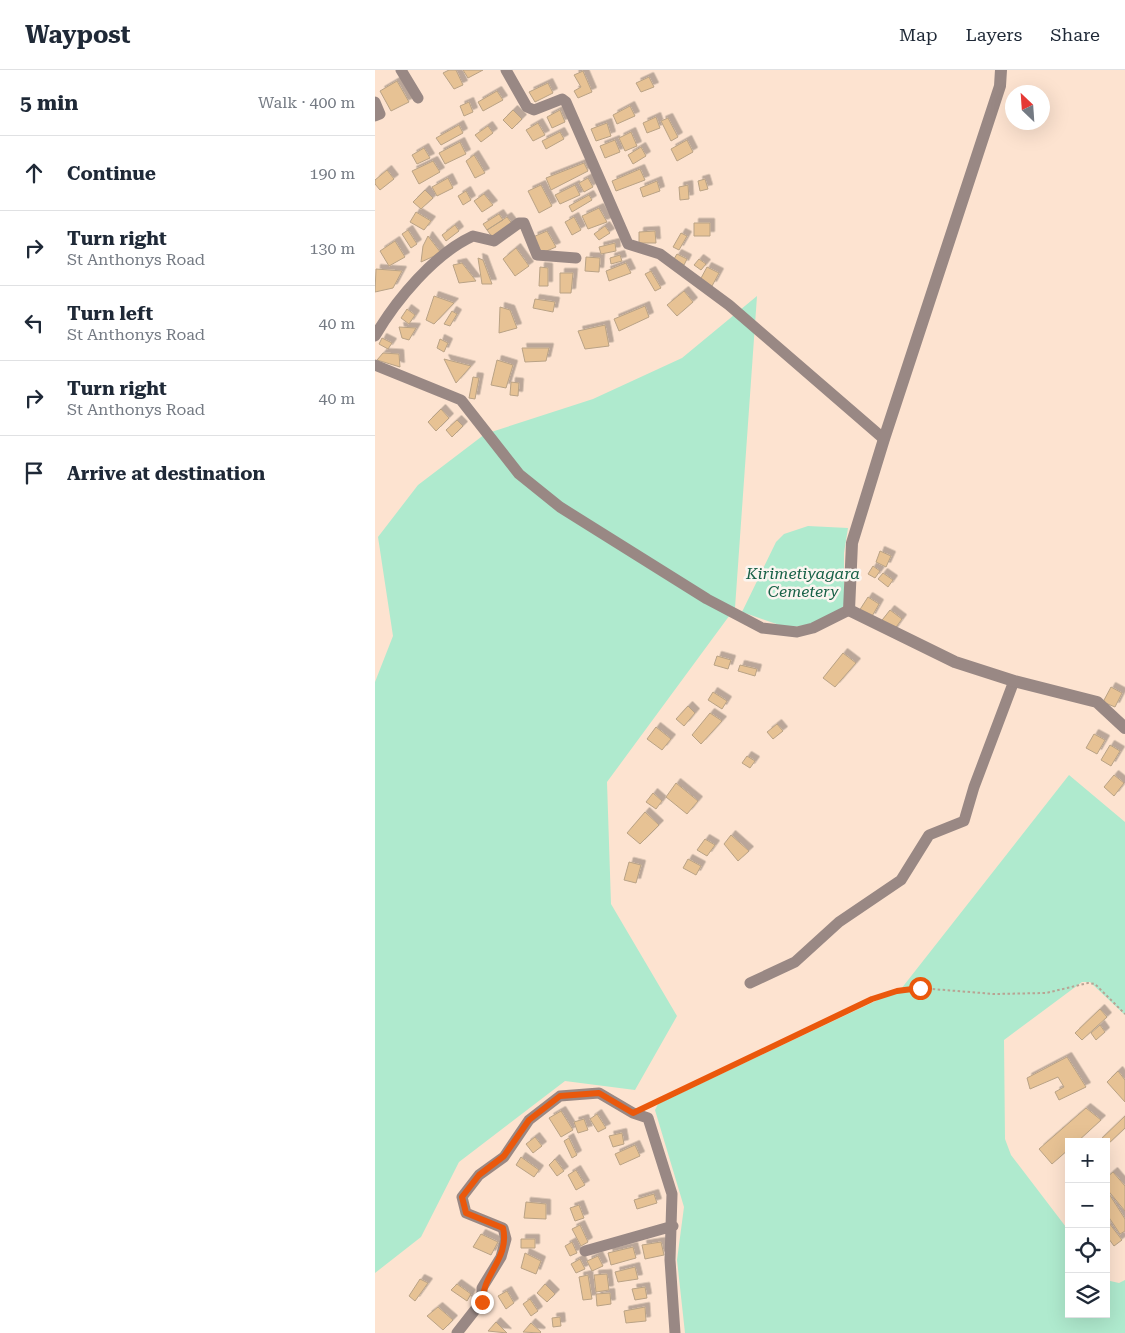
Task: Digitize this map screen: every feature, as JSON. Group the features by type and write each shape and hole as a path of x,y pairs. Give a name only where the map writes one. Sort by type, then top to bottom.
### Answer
{"street":[{"path":"401,70 418,98"},
{"path":"506,70 527,107 534,110 562,99 567,102 628,244 660,254 729,305 883,438"},
{"path":"849,610 852,543 883,438 1000,86 1001,70"},
{"path":"375,102 380,114 375,116"},
{"path":"375,336 403,294 429,267 473,236 495,241 519,223 524,223 537,255 576,258"},
{"path":"375,365 461,400 519,474 559,508 707,599 762,628 797,632 813,628 849,610"},
{"path":"849,610 955,662 1014,681 1097,702 1125,728"},
{"path":"750,983 795,962 839,922 901,880 929,835 964,821 974,787 1014,681"},
{"path":"457,1333 482,1302 482,1288 501,1257 506,1239 503,1228 466,1213 462,1197 479,1175 504,1156 529,1120 560,1096 599,1093 633,1113 648,1118 673,1194 670,1260 675,1333"},
{"path":"585,1251 673,1226"}],"path":[{"path":"633,1113 872,999 897,991 920,988 994,994 1046,993 1088,983 1095,984 1125,1014"}],"green space":[{"path":"757,296 735,608 607,782 611,904 677,1016 635,1090 565,1081 459,1162 421,1237 375,1273 375,682 393,636 378,537 418,485 485,434 593,399 682,358"},
{"name":"Kirimetiyagara Cemetery","path":"808,526 848,528 844,553 844,604 840,613 811,624 788,628 742,612 776,542 784,534"},
{"path":"1069,775 1125,822 1125,1015 1090,982 1082,982 1004,1040 1005,1139 1011,1155 1065,1226 1065,1318 1110,1318 1110,1281 1119,1283 1125,1280 1125,1333 685,1333 677,1260 684,1207 655,1110 658,1104 901,989"}],"building":[{"path":"449,70 456,70 463,85 454,89 443,73"},
{"path":"463,70 483,70 468,78"},
{"path":"583,71 592,92 578,98 574,91 581,87 574,75"},
{"path":"649,77 654,87 641,92 636,83"},
{"path":"397,81 409,102 391,111 380,91"},
{"path":"548,83 553,93 535,102 529,92"},
{"path":"497,91 503,100 483,111 478,102"},
{"path":"469,102 473,112 464,116 460,106"},
{"path":"630,106 635,116 617,124 613,115"},
{"path":"513,110 522,119 512,129 503,120"},
{"path":"560,110 565,122 552,128 547,117"},
{"path":"656,117 660,128 647,133 643,123"},
{"path":"668,118 678,137 671,141 661,121"},
{"path":"538,123 545,135 533,141 526,130"},
{"path":"607,123 611,136 596,141 591,129"},
{"path":"459,125 463,133 441,145 436,138"},
{"path":"488,126 493,133 481,142 475,135"},
{"path":"560,132 564,139 546,149 542,141"},
{"path":"631,132 637,146 625,151 619,138"},
{"path":"615,140 620,152 605,158 600,146"},
{"path":"687,140 693,152 677,161 671,149"},
{"path":"460,142 466,154 445,164 439,153"},
{"path":"641,147 646,156 633,164 628,155"},
{"path":"424,148 430,158 417,164 412,155"},
{"path":"474,155 485,173 475,178 466,161"},
{"path":"433,161 440,172 419,184 412,171"},
{"path":"584,163 588,171 551,190 546,178"},
{"path":"640,169 645,180 616,191 612,181"},
{"path":"387,170 394,179 380,190 375,184 375,180"},
{"path":"448,178 453,188 437,196 432,187"},
{"path":"588,178 593,187 584,192 579,183"},
{"path":"705,179 708,189 700,191 698,181"},
{"path":"657,181 660,191 643,197 640,188"},
{"path":"541,185 552,206 539,213 528,191"},
{"path":"575,185 580,195 560,204 555,195"},
{"path":"688,185 689,199 680,200 679,187"},
{"path":"425,190 433,198 421,209 413,202"},
{"path":"466,191 471,200 463,205 458,196"},
{"path":"484,194 493,205 482,212 474,201"},
{"path":"589,195 592,200 572,212 569,206"},
{"path":"599,208 607,222 588,229 582,216"},
{"path":"416,212 431,221 424,230 410,222"},
{"path":"499,214 503,220 487,230 483,224"},
{"path":"507,217 514,226 493,238 487,230"},
{"path":"574,217 581,230 572,235 565,222"},
{"path":"694,223 710,223 710,236 694,236"},
{"path":"455,225 459,231 446,241 442,235"},
{"path":"605,226 610,233 599,240 594,234"},
{"path":"408,230 417,244 411,248 402,234"},
{"path":"547,231 556,247 542,253 533,237"},
{"path":"655,231 656,243 639,243 639,232"},
{"path":"681,233 687,236 679,250 673,247"},
{"path":"428,236 441,253 421,262 423,246"},
{"path":"395,241 405,257 389,266 380,251"},
{"path":"615,243 616,251 601,254 599,247"},
{"path":"516,248 529,266 515,276 503,259"},
{"path":"677,254 687,259 684,265 674,259"},
{"path":"620,255 622,261 611,264 610,258"},
{"path":"586,257 600,258 599,272 585,271"},
{"path":"478,258 483,260 492,284 482,284"},
{"path":"699,259 706,264 701,270 694,265"},
{"path":"462,263 476,281 459,283 453,265"},
{"path":"626,263 631,273 609,281 606,271"},
{"path":"540,267 548,268 548,286 539,286"},
{"path":"707,267 719,273 712,286 700,280"},
{"path":"376,269 402,271 393,288 375,292"},
{"path":"651,271 661,288 655,291 645,274"},
{"path":"560,273 573,273 571,293 560,293"},
{"path":"684,291 693,302 677,316 667,305"},
{"path":"434,296 454,303 434,324 426,320"},
{"path":"535,299 555,302 553,312 533,308"},
{"path":"645,306 649,317 619,331 614,319"},
{"path":"500,307 510,310 517,328 499,333"},
{"path":"407,309 415,315 409,324 401,318"},
{"path":"452,311 457,314 450,326 444,324"},
{"path":"605,325 609,346 585,349 578,331"},
{"path":"399,327 416,328 409,340 402,338"},
{"path":"382,338 392,343 388,349 379,344"},
{"path":"440,339 448,343 444,352 437,348"},
{"path":"522,348 549,348 546,361 525,362"},
{"path":"383,353 399,354 400,367 377,360"},
{"path":"444,359 471,366 456,383"},
{"path":"497,360 513,365 506,388 491,385"},
{"path":"473,377 479,378 475,399 469,398"},
{"path":"511,382 519,383 518,396 510,395"},
{"path":"441,409 449,418 436,431 428,422"},
{"path":"457,420 463,426 452,437 446,430"},
{"path":"880,551 891,556 886,567 876,562"},
{"path":"873,566 880,571 875,578 868,574"},
{"path":"883,573 893,580 888,587 878,579"},
{"path":"868,597 879,604 871,618 859,611"},
{"path":"890,610 902,619 891,634 879,624"},
{"path":"843,653 856,663 835,687 823,678"},
{"path":"717,656 731,660 728,669 714,665"},
{"path":"740,665 757,669 755,676 738,671"},
{"path":"1111,687 1122,693 1115,707 1103,702"},
{"path":"713,692 727,701 722,709 708,700"},
{"path":"688,706 695,713 684,726 676,719"},
{"path":"710,713 722,721 701,744 692,735"},
{"path":"777,724 783,731 773,739 767,732"},
{"path":"656,727 671,739 662,750 647,739"},
{"path":"1094,734 1105,740 1097,754 1086,748"},
{"path":"1110,745 1120,751 1111,766 1101,760"},
{"path":"747,756 755,761 750,768 742,763"},
{"path":"1114,775 1124,783 1114,796 1104,787"},
{"path":"676,783 698,801 687,814 666,797"},
{"path":"653,793 662,801 656,809 646,802"},
{"path":"645,812 659,825 640,844 627,833"},
{"path":"731,835 749,851 738,861 724,844"},
{"path":"705,839 715,845 707,856 697,850"},
{"path":"688,859 701,866 696,875 683,868"},
{"path":"629,862 641,865 636,883 624,880"},
{"path":"1100,1009 1107,1017 1082,1040 1075,1033"},
{"path":"1100,1025 1105,1032 1096,1040 1091,1033"},
{"path":"1067,1057 1086,1087 1059,1100 1055,1092 1064,1087 1058,1077 1030,1089 1027,1078"},
{"path":"1118,1071 1125,1080 1125,1102 1107,1082"},
{"path":"1086,1108 1101,1120 1081,1138 1065,1138 1065,1153 1052,1164 1039,1149"},
{"path":"561,1111 573,1130 561,1137 549,1118"},
{"path":"597,1114 606,1128 598,1132 590,1119"},
{"path":"1125,1116 1125,1128 1110,1142 1110,1138 1102,1138"},
{"path":"584,1119 588,1130 578,1133 574,1122"},
{"path":"622,1133 624,1144 613,1147 609,1136"},
{"path":"535,1137 542,1146 533,1153 526,1144"},
{"path":"569,1138 577,1155 572,1158 564,1141"},
{"path":"635,1145 640,1156 620,1165 615,1154"},
{"path":"521,1157 539,1170 534,1177 516,1165"},
{"path":"555,1159 564,1171 557,1176 549,1165"},
{"path":"576,1170 585,1185 576,1190 568,1175"},
{"path":"1113,1172 1125,1186 1125,1211 1110,1193 1110,1175"},
{"path":"654,1194 657,1203 637,1209 634,1200"},
{"path":"1110,1195 1125,1219 1125,1231 1120,1234 1110,1219"},
{"path":"526,1202 546,1204 546,1219 524,1218"},
{"path":"579,1205 584,1218 575,1221 570,1208"},
{"path":"1110,1224 1122,1240 1114,1246 1110,1240"},
{"path":"580,1225 588,1242 581,1246 572,1229"},
{"path":"481,1234 498,1242 491,1255 473,1247"},
{"path":"521,1239 535,1239 535,1248 521,1248"},
{"path":"572,1242 577,1253 570,1256 565,1246"},
{"path":"661,1242 664,1255 645,1259 642,1245"},
{"path":"633,1247 636,1258 611,1265 608,1253"},
{"path":"525,1253 541,1261 536,1274 521,1268"},
{"path":"598,1256 603,1266 592,1271 587,1261"},
{"path":"580,1259 585,1269 576,1273 571,1264"},
{"path":"635,1267 638,1279 618,1282 615,1272"},
{"path":"607,1274 609,1290 596,1292 594,1275"},
{"path":"588,1275 592,1299 583,1300 579,1277"},
{"path":"420,1279 428,1283 415,1301 409,1296"},
{"path":"457,1284 471,1294 467,1301 451,1290"},
{"path":"545,1284 555,1294 547,1302 537,1293"},
{"path":"645,1287 647,1298 635,1300 632,1289"},
{"path":"507,1291 514,1303 506,1309 498,1296"},
{"path":"610,1293 611,1304 597,1306 596,1294"},
{"path":"530,1299 538,1311 531,1316 523,1304"},
{"path":"438,1307 453,1320 443,1330 427,1316"},
{"path":"645,1307 646,1321 626,1323 624,1311"},
{"path":"560,1317 561,1326 553,1327 552,1318"},
{"path":"496,1322 507,1333 488,1331"},
{"path":"531,1323 541,1332 540,1333 523,1332"}],"route":[{"path":"482,1302 482,1288 501,1257 506,1239 503,1228 466,1213 462,1197 479,1175 504,1156 529,1120 560,1096 599,1093 633,1113 872,999 897,991 920,988"}]}
